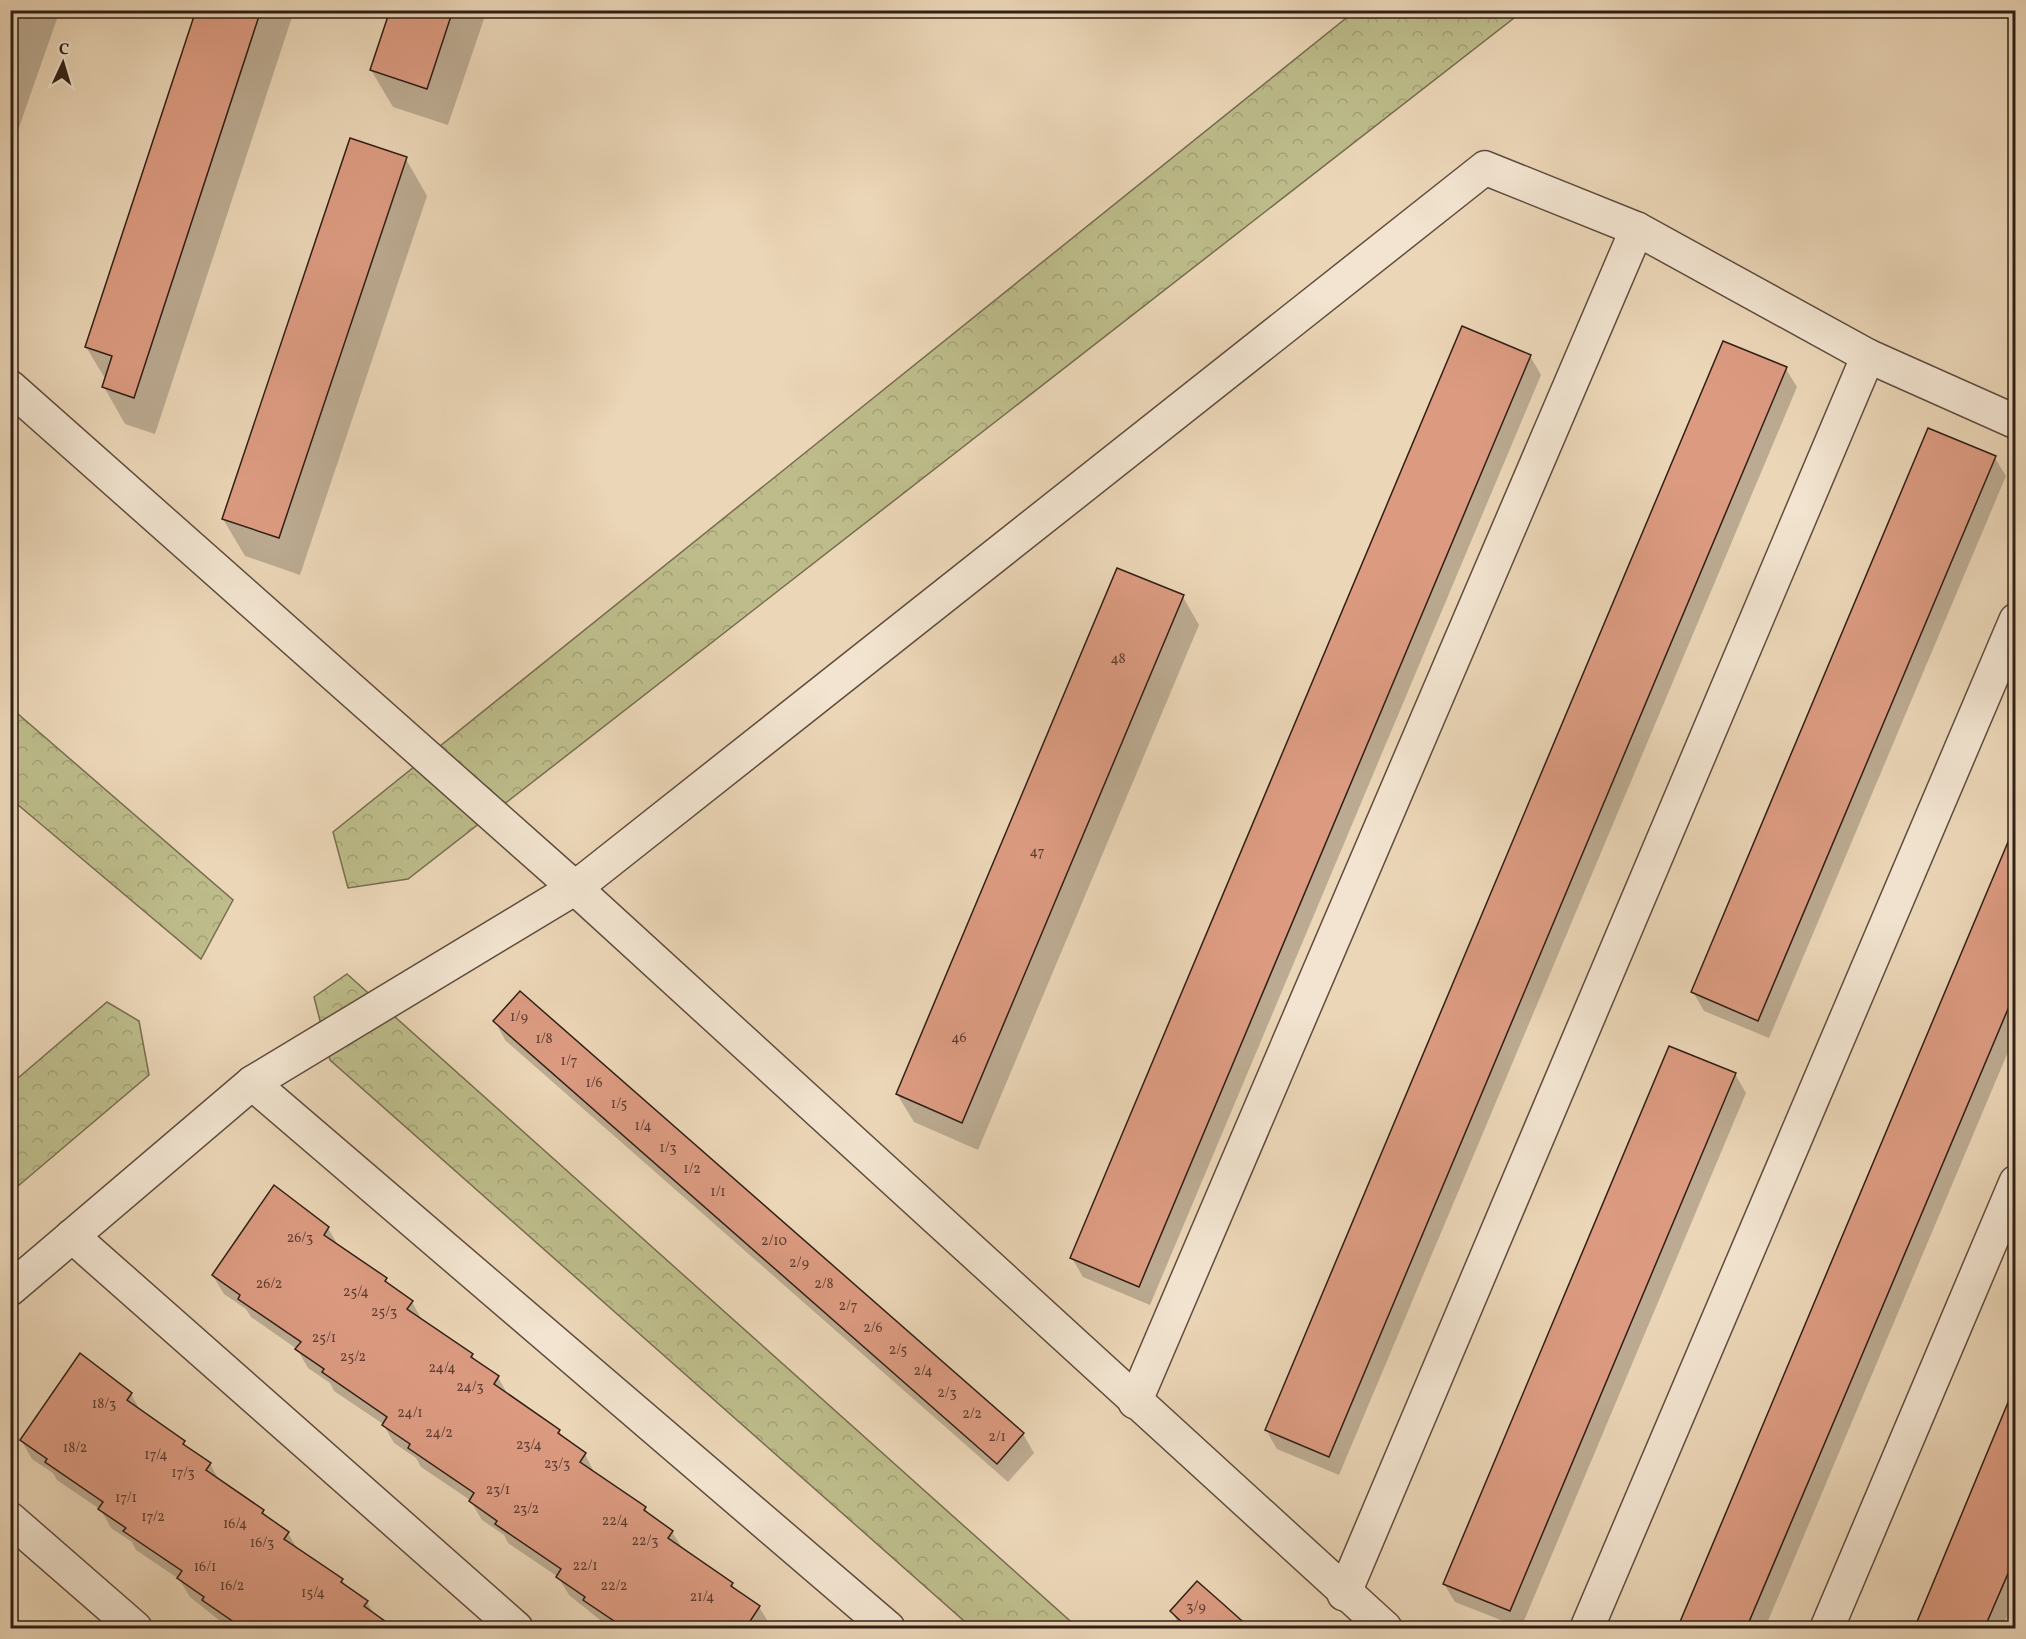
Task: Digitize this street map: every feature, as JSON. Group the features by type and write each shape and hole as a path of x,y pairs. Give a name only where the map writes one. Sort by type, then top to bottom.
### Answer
{"street":[{"path":"10,1289 252,1083 575,888 1485,168 1637,229 1868,356 2016,422"},
{"path":"1135,1402 1637,229"},
{"path":"1344,1594 1868,356"},
{"path":"10,387 575,888 1344,1594 1385,1629"},
{"path":"1587,1629 2016,620"},
{"path":"252,1083 888,1629"},
{"path":"1827,1629 2016,1182"},
{"path":"72,1236 516,1629"},
{"path":"10,1518 135,1629"}],"green space":[{"path":"1355,11 1523,11 408,879 348,888 333,832"},
{"path":"10,707 233,900 201,959 11,799"},
{"path":"347,974 1078,1628 972,1628 330,1060 314,997"},
{"path":"107,1002 139,1021 149,1075 11,1192 11,1084"}],"building":[{"path":"196,10 261,10 134,398 102,387 112,356 85,347"},
{"path":"390,10 453,10 427,89 370,70"},
{"path":"350,138 407,157 279,538 222,519"},
{"path":"1462,326 1531,355 1139,1287 1070,1258"},
{"path":"1723,341 1787,367 1329,1457 1265,1430"},
{"path":"1928,428 1996,456 1758,1021 1691,992"},
{"path":"1117,568 1184,595 962,1123 896,1094"},
{"path":"2016,823 2016,990 1746,1629 1677,1629"},
{"path":"520,991 1024,1433 997,1464 493,1021"},
{"path":"1669,1046 1736,1073 1510,1611 1443,1584"},
{"path":"274,1185 329,1227 324,1235 387,1278 385,1281 413,1301 407,1309 473,1354 471,1357 499,1376 494,1384 560,1430 558,1433 586,1453 580,1462 646,1507 644,1510 673,1531 668,1538 733,1583 731,1586 760,1606 745,1629 626,1629 583,1600 585,1597 556,1577 561,1569 495,1524 497,1521 469,1501 474,1493 408,1448 410,1444 382,1425 387,1417 322,1372 324,1369 295,1349 301,1342 238,1299 240,1295 212,1275"},
{"path":"80,1353 132,1393 127,1400 185,1441 183,1444 211,1463 206,1470 264,1510 262,1513 289,1532 284,1539 343,1579 341,1582 368,1601 364,1606 396,1629 244,1629 202,1600 204,1597 177,1578 182,1571 123,1531 126,1528 98,1509 103,1502 45,1462 47,1459 20,1440"},
{"path":"2014,1388 2016,1555 1984,1629 1914,1629"},
{"path":"1197,1581 1251,1629 1189,1629 1170,1611"}]}
